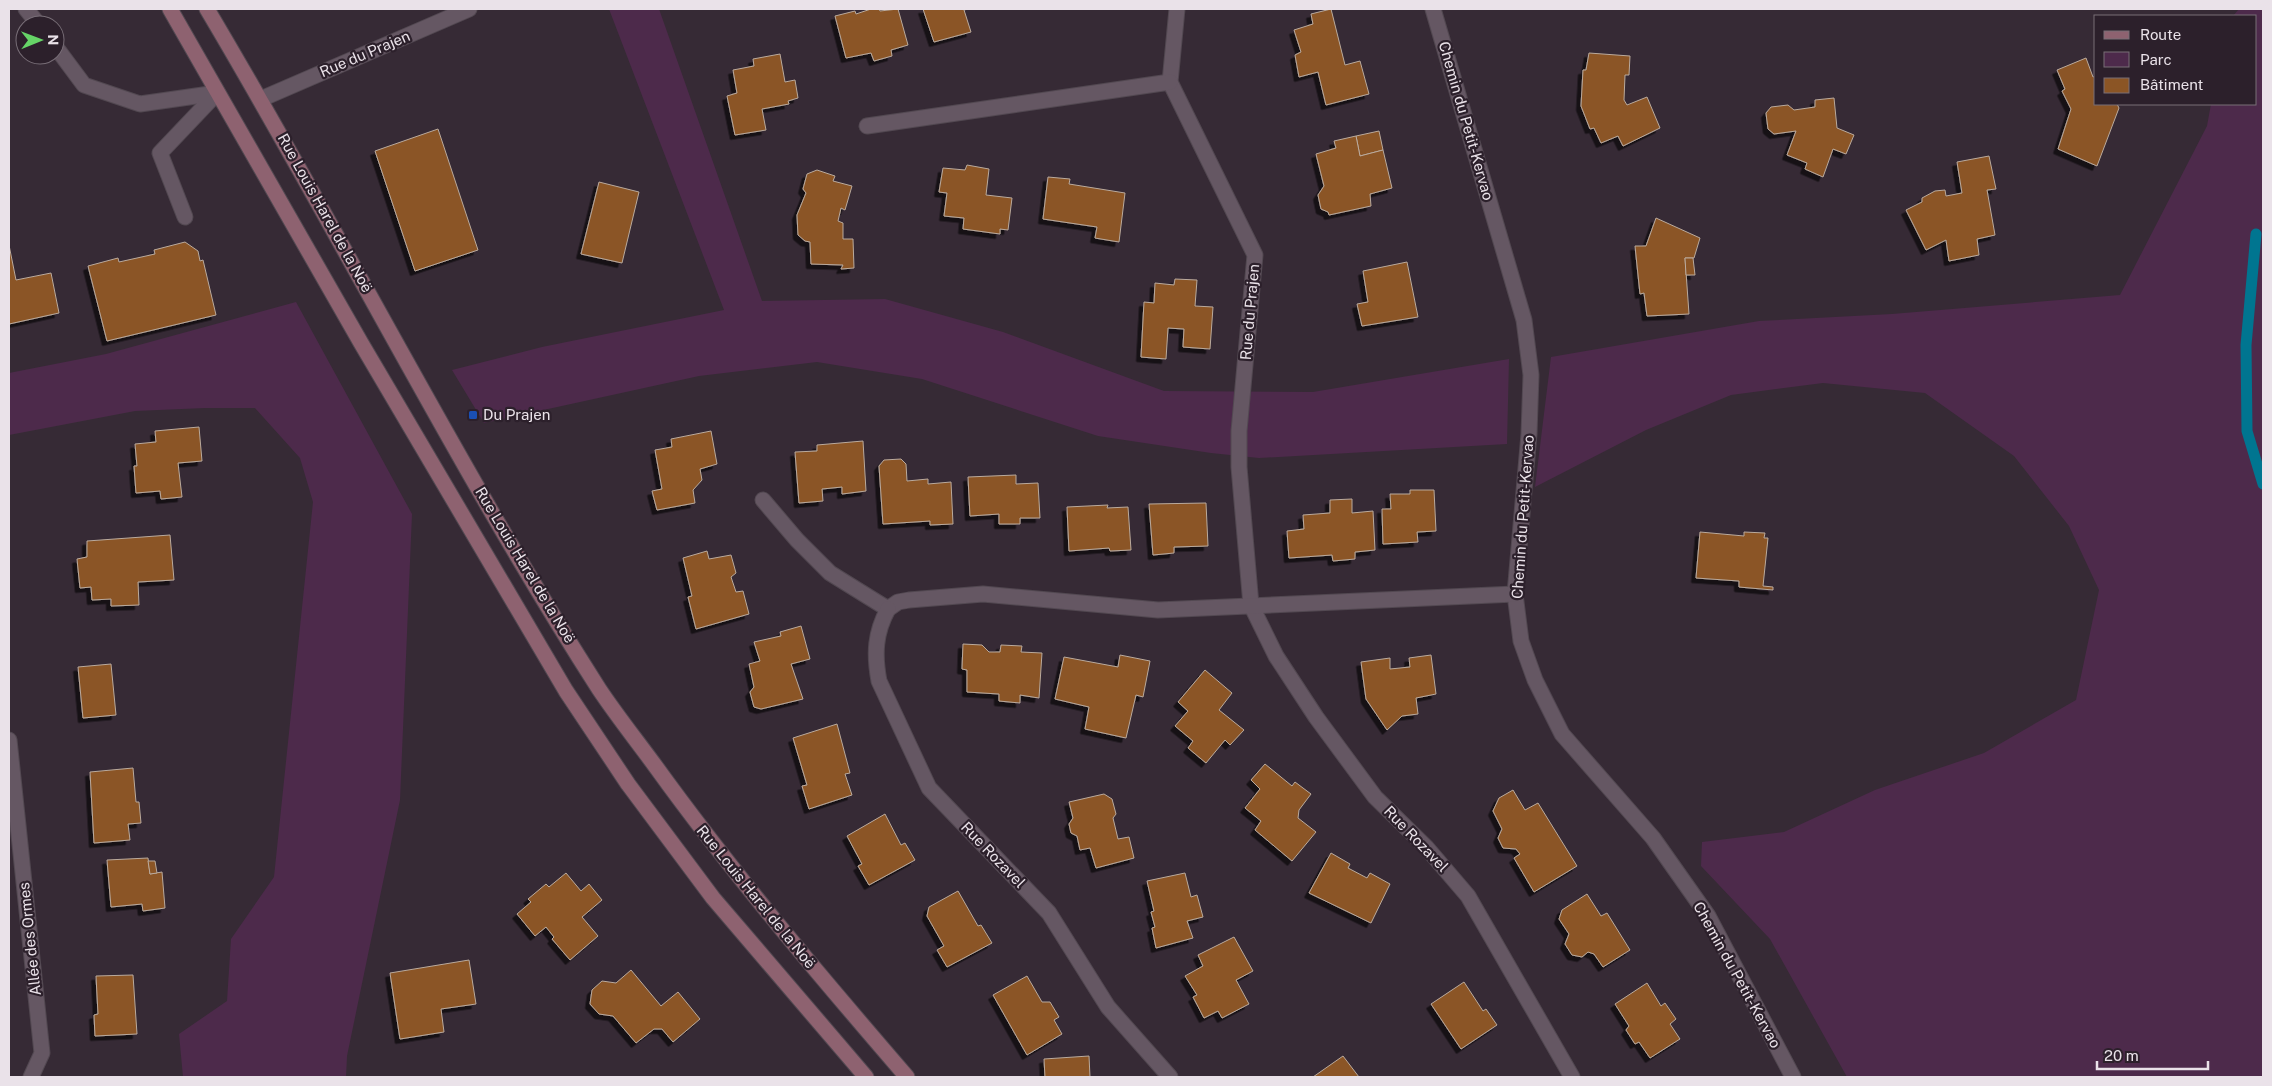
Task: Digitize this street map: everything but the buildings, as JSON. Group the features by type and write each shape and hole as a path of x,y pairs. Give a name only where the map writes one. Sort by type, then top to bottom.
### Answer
{"main road":[{"name":"Rue Louis Harel de la Noë","path":"170,9 217,93 566,691 628,784 713,898 866,1077"},
{"name":"Rue Louis Harel de la Noë","path":"207,9 261,99 518,558 601,692 699,827 796,947 907,1077"}],"street":[{"name":"Rue du Prajen","path":"261,99 469,9"},
{"path":"867,126 1170,82 1177,9"},
{"name":"Chemin du Petit-Kervao","path":"1433,9 1524,320 1531,375 1529,434 1515,594 1520,641 1535,680 1562,734 1653,838 1708,916 1793,1077"},
{"path":"65,59 84,85 140,104 217,93"},
{"name":"Rue du Prajen","path":"1170,82 1255,255 1242,398 1239,467 1251,605"},
{"path":"185,217 160,153 217,93"},
{"path":"763,500 797,540 830,573 888,609 898,602 910,600 983,594 1158,610 1515,594"},
{"name":"Rue Rozavel","path":"1251,605 1276,656 1343,754 1376,797 1426,848 1468,896 1572,1077"},
{"name":"Rue Rozavel","path":"888,609 880,623 876,642 876,662 880,681 929,788 1049,913 1108,1007 1170,1077"},
{"name":"Allée des Ormes","path":"9,740 42,1053 31,1077"}],"green space":[{"path":"609,9 659,9 762,301 885,299 1003,332 1164,391 1313,392 1509,359 1507,444 1259,458 1211,453 1098,436 922,379 817,362 699,376 484,423 452,370 542,347 724,310"},
{"path":"2239,9 2263,9 2263,1077 1847,1077 1770,939 1701,866 1702,842 1784,832 1875,790 1984,753 2076,700 2099,590 2069,526 2014,456 1925,393 1823,383 1731,395 1646,430 1535,487 1551,357 1759,321 1892,314 2120,295 2207,126 2211,105 2257,105 2257,15 2234,15"},
{"path":"296,302 412,514 400,800 347,1056 346,1077 183,1077 179,1034 227,1001 231,939 274,877 313,502 300,458 255,408 135,411 9,435 9,373 106,354"}],"waterway":[{"path":"2256,234 2246,345 2247,431 2263,484"}],"place":[{"name":"Du Prajen","path":"473,415"}]}
